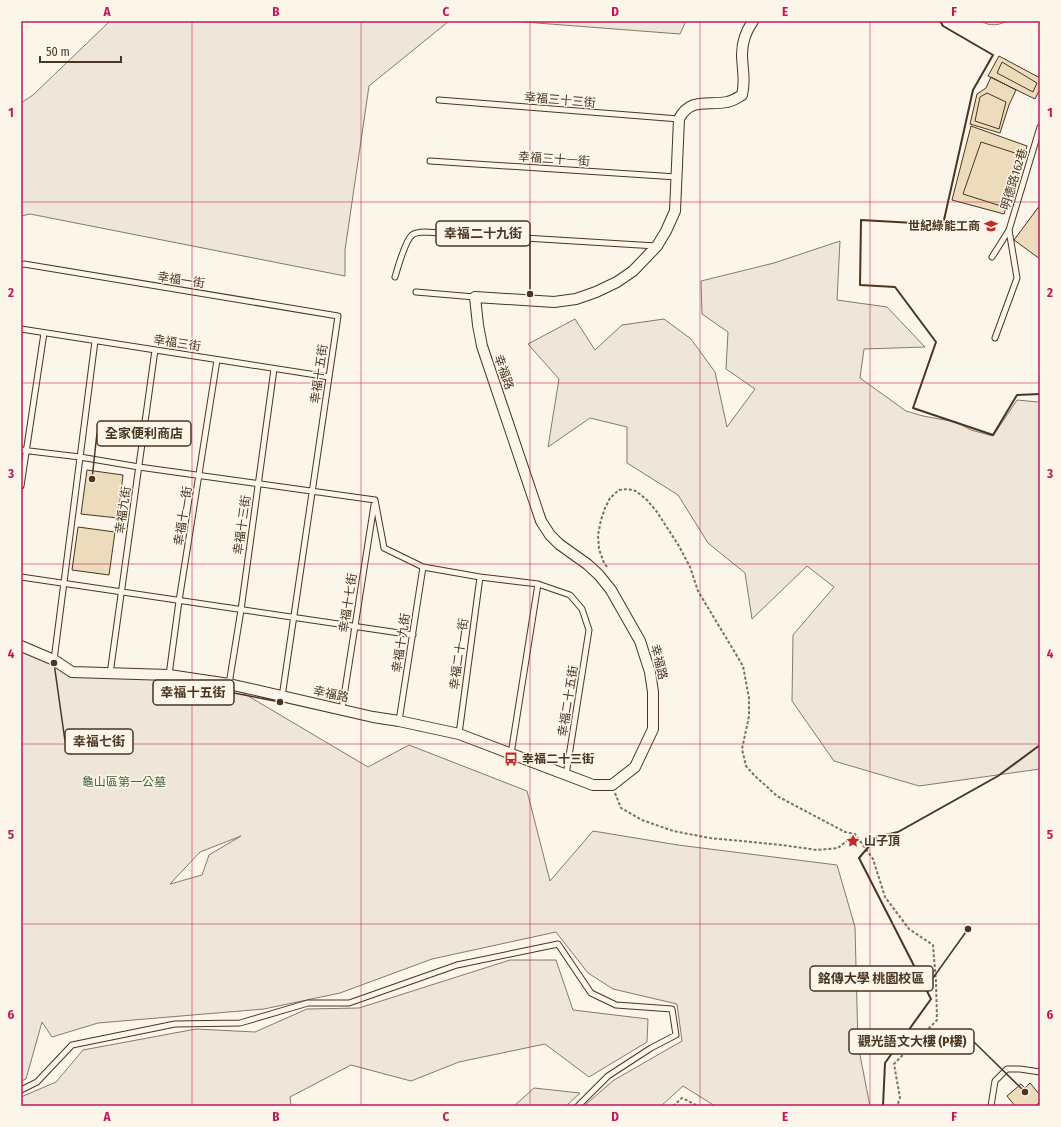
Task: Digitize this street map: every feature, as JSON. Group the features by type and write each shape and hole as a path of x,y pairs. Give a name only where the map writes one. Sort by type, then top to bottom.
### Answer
{"street":[{"path":"475,297 554,302 576,299 617,282 633,271 657,246 675,211 679,119 682,112 688,107 698,104 727,102 742,95 745,78 742,55 744,37 753,21"},
{"name":"幸福路","path":"21,646 54,660 72,672 169,675 229,684 373,717 459,734 593,786 612,785 636,767 652,729 653,692 650,672 640,641 611,590 599,575 587,564 559,544 550,535 541,521 482,346 475,297"}],"lane":[{"name":"幸福三十三街","path":"439,100 679,119"},
{"name":"明德路162巷","path":"992,257 1009,230 1040,127"},
{"name":"幸福三十一街","path":"430,161 677,178"},
{"path":"995,338 1016,278 1009,230"},
{"path":"394,277 407,241 417,232 657,246"},
{"name":"幸福一街","path":"21,265 24,264 338,316"},
{"path":"416,292 475,297"},
{"name":"幸福十五街","path":"282,696 338,316"},
{"name":"幸福三街","path":"21,329 329,377"},
{"path":"21,486 24,451 44,333"},
{"path":"54,660 95,341"},
{"name":"幸福九街","path":"110,674 155,350"},
{"name":"幸福十一街","path":"169,675 179,600 217,360"},
{"name":"幸福十三街","path":"229,684 241,610 274,368"},
{"path":"24,451 374,500 384,548 423,568 538,584 512,754"},
{"name":"幸福十七街","path":"342,709 374,500"},
{"name":"幸福十九街","path":"399,721 423,568"},
{"path":"21,577 412,635"},
{"name":"幸福二十一街","path":"459,734 480,577"},
{"name":"幸福二十五街","path":"538,584 570,595 582,609 589,630 566,775"},
{"path":"21,1090 37,1082 72,1045 174,1024 240,1023 308,1003 349,1003 457,965 558,944 591,993 616,1005 672,1009 676,1035 651,1048 608,1076 578,1106"},
{"path":"991,1106 995,1081 1007,1069 1040,1072"}],"path":[{"path":"607,568 600,549 598,535 605,508 610,498 619,490 628,489 636,491 647,500 657,512 679,546 690,567 698,591 743,666 749,698 749,716 742,749 746,766 777,796 845,832 855,834 873,859 885,897 909,929 934,945 937,1020 894,1064 900,1098 897,1106"},
{"path":"612,785 621,808 642,820 673,831 710,838 817,850 838,848 855,834"},
{"path":"673,1106 682,1098 698,1106"}],"green space":[{"path":"111,21 449,21 369,86 345,250 345,276 30,214 21,216 21,103 33,95"},
{"path":"511,21 686,21 680,34"},
{"path":"981,21 1008,21 994,25"},
{"path":"840,241 837,300 887,307 925,347 864,349 860,378 906,411 923,416 956,422 971,430 993,436 1017,400 1038,402 1040,400 1040,769 919,786 834,761 792,701 793,635 834,587 807,566 752,619 745,573 708,543 678,495 627,463 627,427 590,418 548,447 559,379 528,344 575,319 595,350 622,325 664,319 691,339 715,372 727,427 755,389 726,369 728,332 702,314 701,281 774,263"},
{"name":"龜山區第一公墓","path":"21,651 52,663 71,676 169,680 238,690 368,767 409,745 527,791 550,881 593,831 678,845 837,865 855,927 858,1045 870,1106 715,1106 683,1086 661,1106 584,1106 614,1080 682,1041 677,1004 613,989 588,973 556,932 432,959 340,993 264,1009 98,1023 52,1037 42,1022 26,1079 21,1081","holes":["241,836 209,855 202,875 170,884 200,852"]},
{"path":"510,960 556,960 573,1010 648,1019 647,1042 589,1077 545,1044 459,1062 411,1081 351,1065 290,1097 291,1106 21,1106 21,1097 56,1082 83,1050 196,1029 255,1032 307,1009 359,1008"},
{"path":"534,1088 580,1093 566,1106 514,1106"}],"building":[{"path":"999,56 1040,78 1040,89 1035,99 988,76"},
{"path":"1002,62 1037,83 1033,92 997,73"},
{"path":"991,77 1016,90 1009,105 1000,133 970,124 977,94 986,88"},
{"path":"987,93 1006,102 999,129 975,121 980,97"},
{"path":"971,126 1027,146 1004,214 952,200"},
{"path":"981,142 1018,154 1001,206 963,194"},
{"path":"1040,205 1040,259 1014,240"},
{"path":"87,470 123,475 118,518 81,514"},
{"path":"78,527 115,532 109,575 72,570"},
{"path":"1030,1083 1040,1095 1040,1102 1035,1106 1015,1106 1007,1096 1021,1084 1025,1088"}],"wall":[{"path":"940,21 943,26 993,55 973,90 942,229 914,223 861,220 860,285 895,287 936,342 913,408 993,435 1017,395 1040,394"},
{"path":"883,1106 885,1063 931,999 859,858 877,837 898,832 998,776 1040,745"}],"place":[{"name":"世紀綠能工商","path":"991,226"},
{"name":"幸福二十九街","path":"530,294"},
{"name":"全家便利商店","path":"92,479"},
{"name":"幸福七街","path":"54,663"},
{"name":"幸福十五街","path":"280,702"},
{"name":"幸福二十三街","path":"511,759"},
{"name":"山子頂","path":"853,841"},
{"name":"銘傳大學 桃園校區","path":"968,929"},
{"name":"觀光語文大樓 (P樓)","path":"1025,1092"}]}
